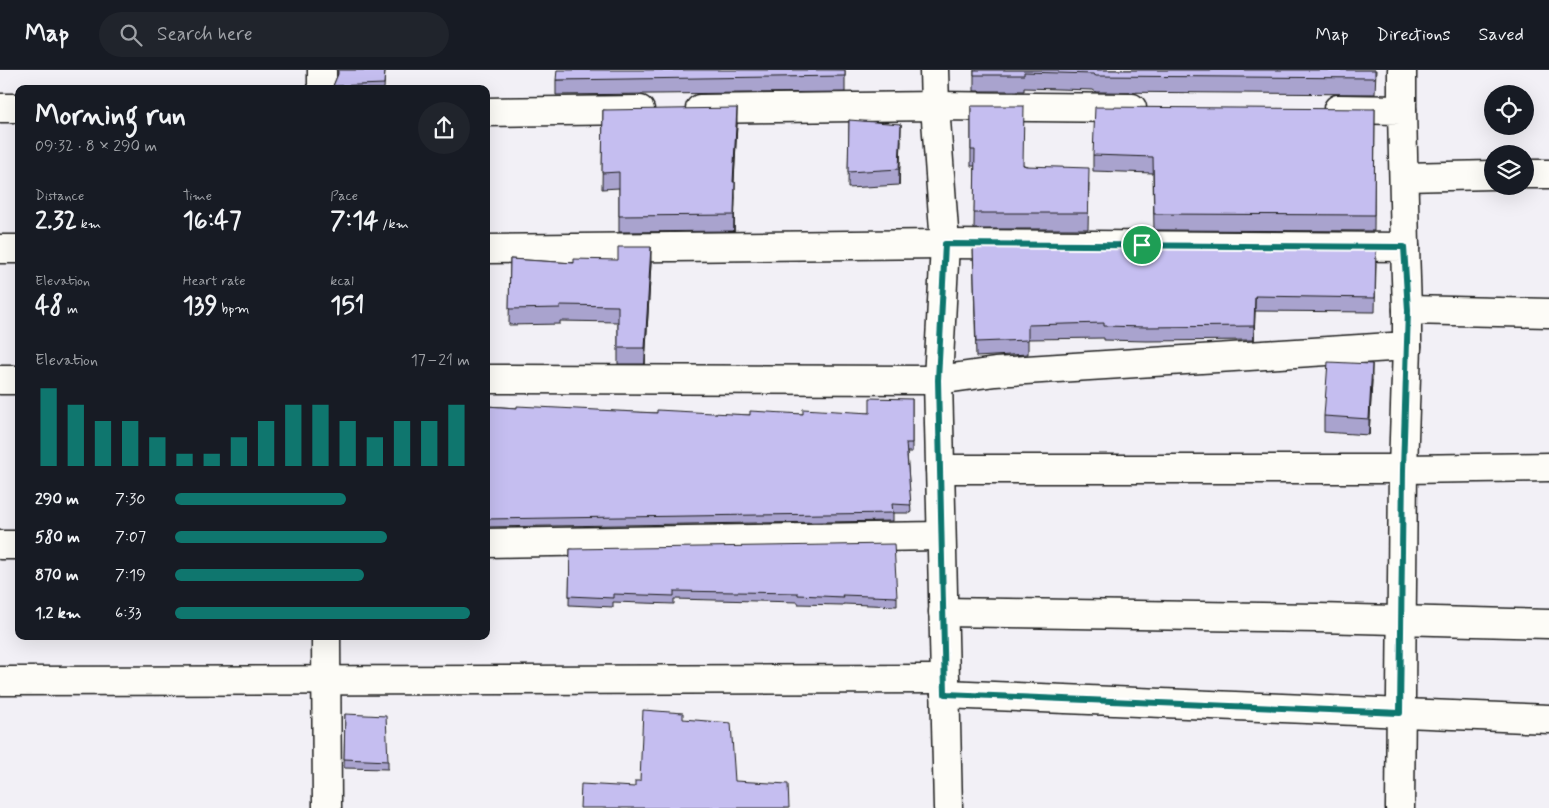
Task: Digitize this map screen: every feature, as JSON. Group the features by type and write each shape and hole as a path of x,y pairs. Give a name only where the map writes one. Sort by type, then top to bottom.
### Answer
{"street":[{"path":"322,70 322,85"},
{"path":"934,70 945,244 938,380 948,808"},
{"path":"1400,808 1403,470 1408,310 1404,247 1402,70"},
{"path":"490,112 935,106 1161,108"},
{"path":"0,108 15,108"},
{"path":"1316,109 1402,110"},
{"path":"1534,174 1549,174"},
{"path":"1404,177 1484,175"},
{"path":"490,249 945,244 1404,247"},
{"path":"0,249 15,249"},
{"path":"1408,310 1549,313"},
{"path":"490,379 938,380 995,372 1407,346"},
{"path":"0,380 15,380"},
{"path":"940,469 1403,470 1549,467"},
{"path":"490,543 941,536"},
{"path":"0,545 15,545"},
{"path":"943,612 1549,624"},
{"path":"326,640 327,808"},
{"path":"0,680 325,680 945,686 1400,713 1549,719"}],"building":[{"path":"338,70 385,70 384,84 333,85"},
{"path":"557,70 845,70 845,76 556,80"},
{"path":"974,70 1375,70 1375,78 1096,76 1093,74 1024,72 1024,75 974,75"},
{"path":"971,106 1024,106 1023,165 1089,168 1088,213 974,213 975,150 971,150"},
{"path":"1095,107 1375,109 1374,215 1154,214 1153,157 1093,155"},
{"path":"737,108 733,182 735,182 734,215 619,216 619,172 602,173 603,110"},
{"path":"849,120 901,124 899,169 848,172"},
{"path":"973,245 1376,249 1375,298 1255,296 1254,326 1146,327 1104,326 1104,323 1028,325 1028,340 976,342"},
{"path":"618,247 651,247 645,348 618,348 618,306 560,305 560,308 509,309 510,259 574,263 574,259 618,260"},
{"path":"1328,362 1372,364 1369,419 1324,416"},
{"path":"870,398 912,399 912,443 906,443 911,505 892,504 893,513 490,519 490,406 657,413 657,410 750,415 750,411 803,414 803,409 870,413"},
{"path":"894,544 897,597 674,591 674,596 613,594 613,598 569,596 570,549"},
{"path":"643,710 683,713 683,719 731,723 735,781 788,784 789,808 580,808 581,784 635,787 635,781 640,781"},
{"path":"345,714 386,716 388,761 344,759"}],"route":[{"path":"945,244 1142,245 1404,247 1408,310 1403,470 1400,713 945,694 938,380 945,244"}]}
